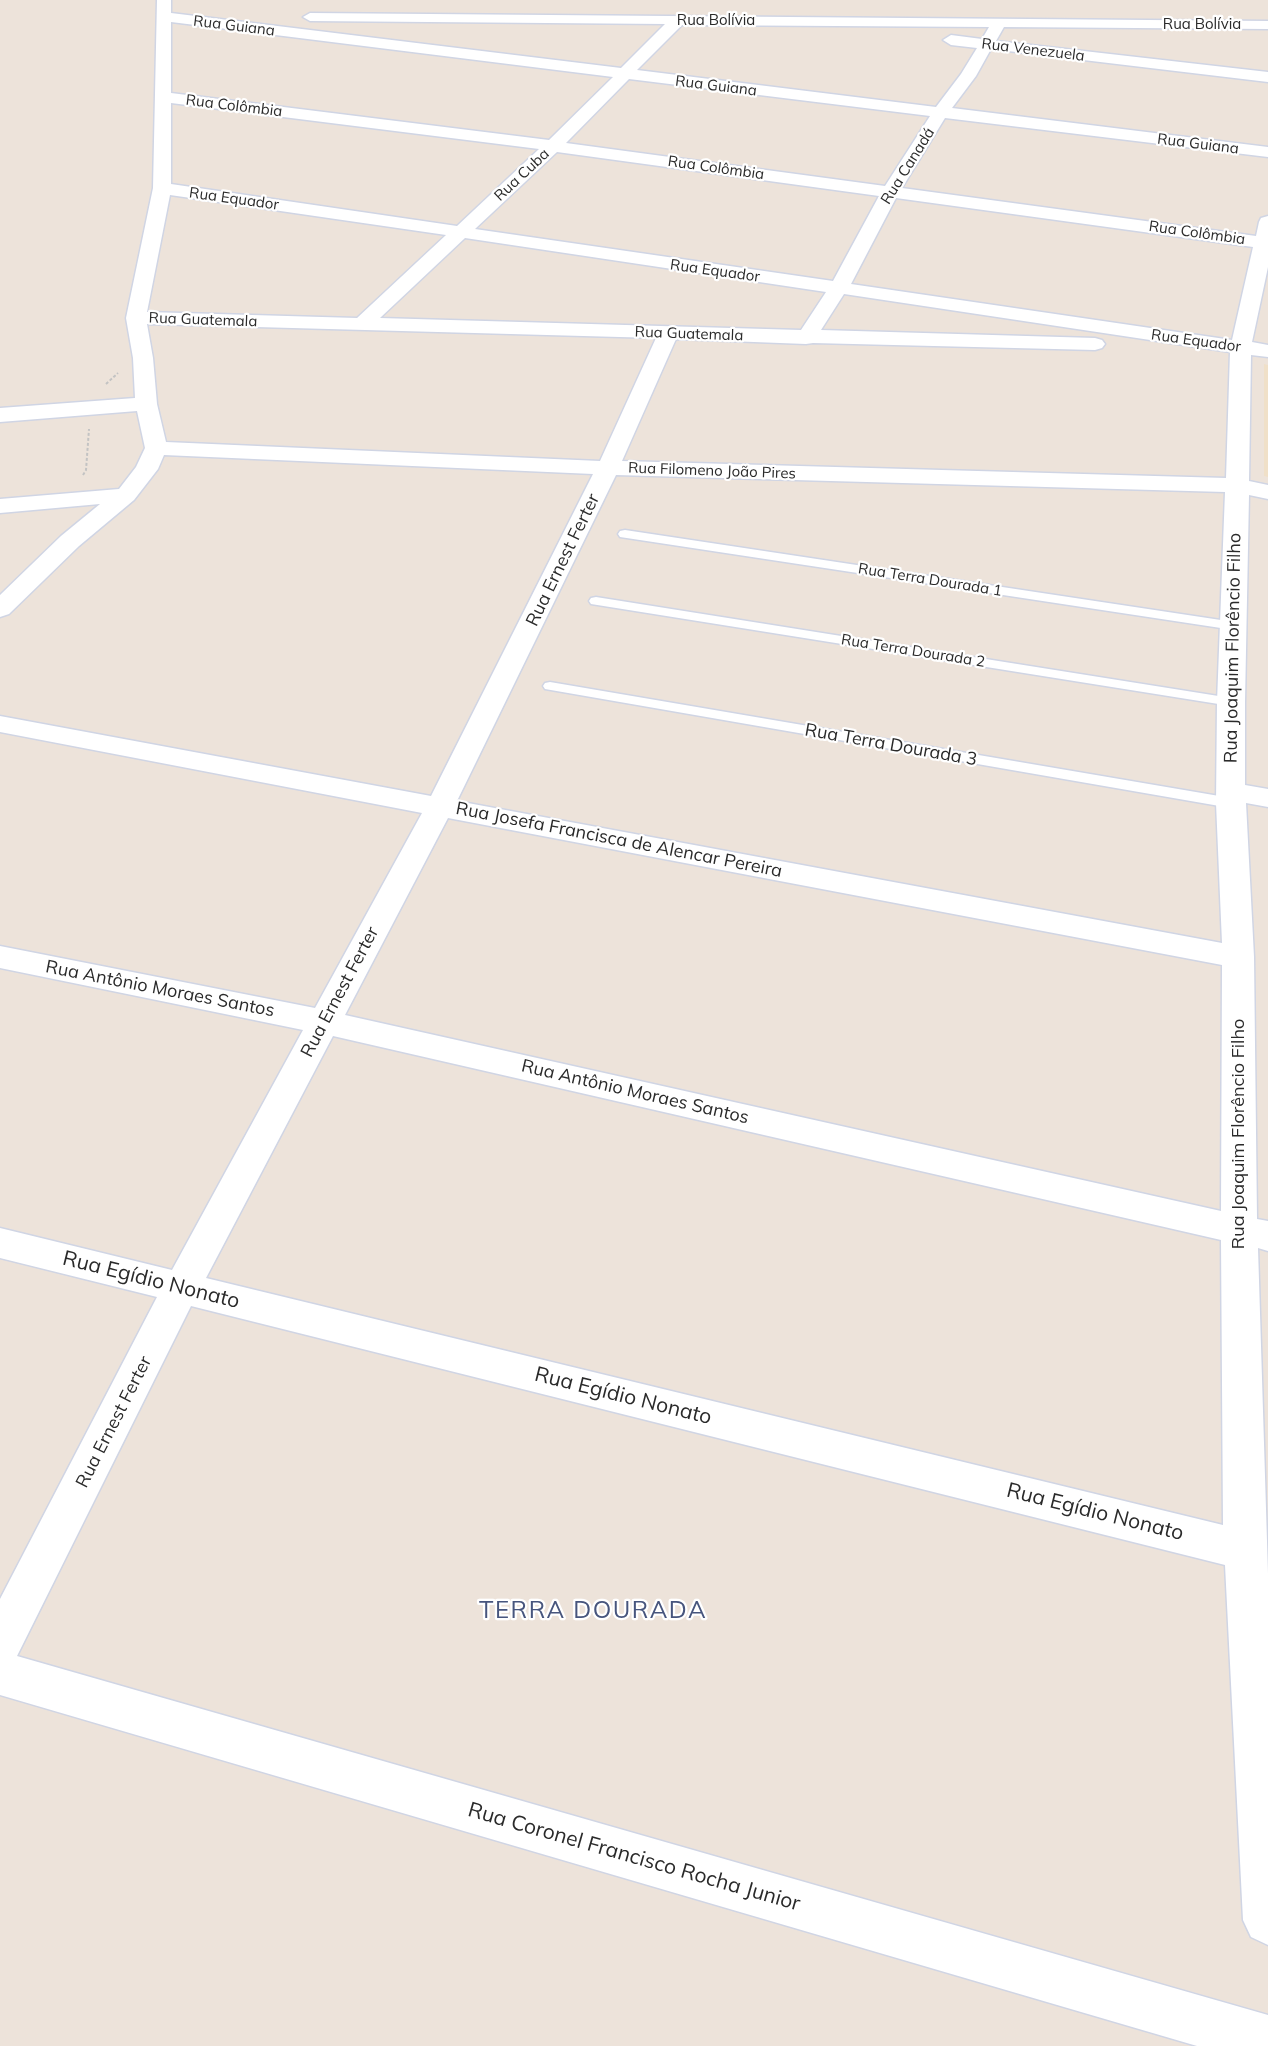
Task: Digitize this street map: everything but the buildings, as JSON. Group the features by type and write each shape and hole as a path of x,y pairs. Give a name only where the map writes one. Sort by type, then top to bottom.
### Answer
{"street":[{"name":"Rua Canadá","path":"806,338 838,289 890,192 940,113 988,45 999,23 1012,8"},
{"name":"Rua Bolívia","path":"164,11 678,20 1268,24"},
{"name":"Rua Guiana","path":"164,11 626,75 1268,152"},
{"path":"0,609 70,541 126,495 147,469 156,448 146,404 136,318 162,188 164,11"},
{"name":"Rua Cuba","path":"362,324 553,146 626,75 678,20"},
{"name":"Rua Venezuela","path":"799,21 1268,77"},
{"name":"Rua Colômbia","path":"163,97 553,146 1266,243"},
{"name":"Rua Equador","path":"162,188 1268,351"},
{"name":"Rua Joaquim Florêncio Filho","path":"1268,222 1266,243 1241,347 1252,488 1234,626 1231,702 1231,797 1253,1232 1245,1550 1268,1920"},
{"name":"Rua Guatemala","path":"136,318 806,338 1241,347"},
{"name":"Rua Ernest Ferter","path":"0,1644 182,1287 440,806 608,468 668,334"},
{"path":"0,414 146,404"},
{"name":"Rua Filomeno João Pires","path":"156,448 608,468 1252,488"},
{"path":"0,506 126,495"},
{"name":"Rua Josefa Francisca de Alencar Pereira","path":"0,724 1238,957"},
{"path":"1231,797 1268,798"},
{"name":"Rua Antônio Moraes Santos","path":"0,957 324,1022 1253,1232"},
{"name":"Rua Egídio Nonato","path":"0,1243 1245,1550"},
{"name":"Rua Coronel Francisco Rocha Junior","path":"0,1673 1268,2041"}],"lane":[{"name":"Rua Terra Dourada 1","path":"625,534 1234,626"},
{"name":"Rua Terra Dourada 2","path":"596,601 1231,702"},
{"name":"Rua Terra Dourada 3","path":"550,686 1231,797"}],"shaded area":[{"path":"1264,364 1268,365 1268,477 1264,476"}],"district":[{"name":"TERRA DOURADA","path":"593,1611"}]}
